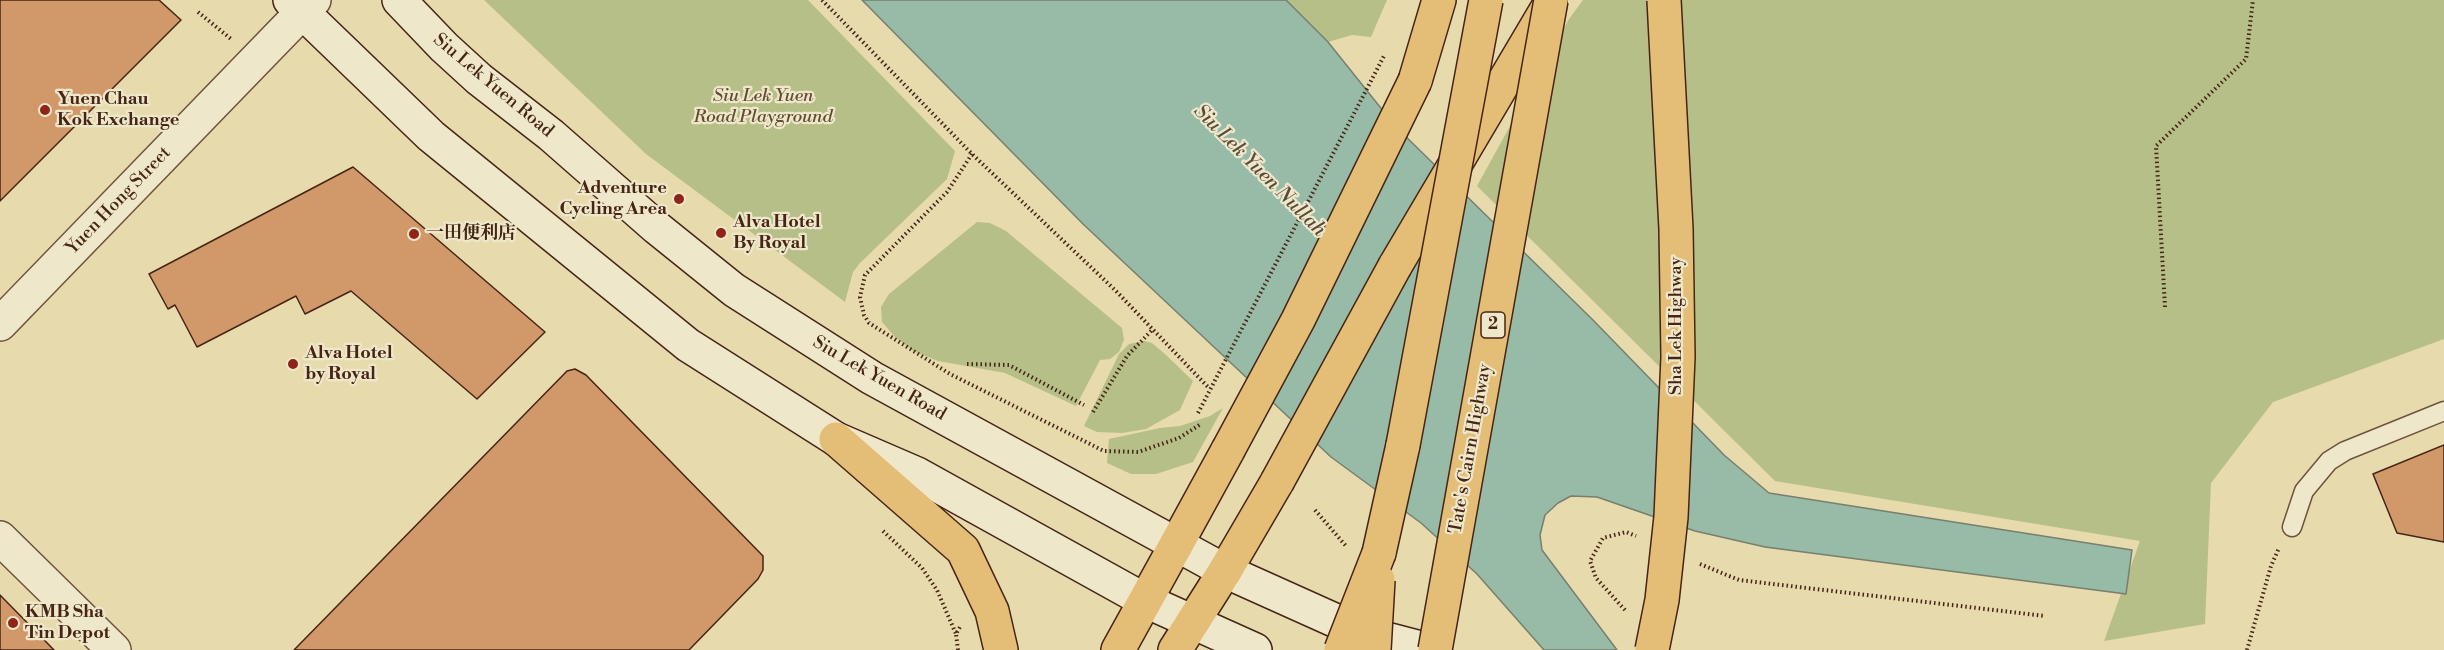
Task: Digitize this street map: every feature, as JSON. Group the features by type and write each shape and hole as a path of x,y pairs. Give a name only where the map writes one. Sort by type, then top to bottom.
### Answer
{"main road":[{"name":"Siu Lek Yuen Road","path":"399,0 444,47 479,79 551,135 648,221 734,290 872,378 1225,571 1362,633 1428,650"},
{"path":"1118,650 1299,320 1415,81 1439,0"},
{"path":"1341,650 1379,554 1403,445 1486,0"},
{"path":"1184,637 1278,482 1395,266 1552,0"},
{"name":"Tate's Cairn Highway","path":"1435,650 1552,0"},
{"name":"Sha Lek Highway","path":"1652,650 1662,600 1671,517 1678,357 1676,229 1664,0"},
{"path":"302,4 430,136 688,345 836,439 963,550 992,611 1001,650"},
{"name":"Yuen Hong Street","path":"0,324 302,4"},
{"path":"836,439 917,474 1146,600 1184,637 1255,650"},
{"path":"0,538 114,650"},
{"path":"1374,650 1379,554"}],"lane":[{"path":"2292,527 2304,491 2329,461 2345,451 2444,411"}],"path":[{"path":"822,0 972,154 1116,291 1208,387"},
{"path":"2164,307 2156,146 2246,59 2253,0"},
{"path":"1198,413 1385,54"},
{"path":"972,154 947,192 865,275 860,297 864,315 869,323 950,374 1104,451 1138,452 1179,438 1209,418"},
{"path":"1093,412 1127,356 1152,330"},
{"path":"967,364 1009,365 1084,405"},
{"path":"2247,650 2271,566 2292,527"},
{"path":"883,531 922,568 937,590 956,634"},
{"path":"1633,618 1596,578 1590,561 1603,538 1626,532 1647,541"},
{"path":"1698,563 1739,580 2045,616"},
{"path":"958,647 963,650"}],"green space":[{"name":"Siu Lek Yuen Road Playground","path":"484,0 808,0 955,151 947,179 860,263 853,272 845,302 646,154"},
{"path":"1286,0 1387,0 1371,37 1352,35 1328,42"},
{"path":"1583,0 2444,0 2444,339 2273,402 2211,483 2205,624 2104,641 2140,541 1775,481 1477,186 1569,19"},
{"path":"977,222 990,223 1006,231 1122,328 1124,340 1119,352 1110,359 1100,360 1076,406 1005,373 938,361 913,351 894,336 882,322 881,307 889,294"},
{"path":"1144,341 1152,343 1193,381 1180,410 1146,429 1122,433 1097,432 1084,426 1119,354 1129,344"},
{"path":"1223,408 1193,462 1156,474 1131,474 1107,463 1109,439 1180,426 1210,416"}],"water":[{"name":"Siu Lek Yuen Nullah","path":"862,0 1286,0 1328,42 1396,127 1593,320 1724,455 1769,493 2132,550 2126,594 1765,547 1695,531 1597,497 1571,496 1558,503 1545,515 1540,535 1542,550 1617,650 1544,650 1477,574 1421,523 1331,457 1083,224"}],"building":[{"name":"Yuen Chau Kok Exchange","path":"0,0 159,0 181,20 0,201"},
{"path":"353,167 545,332 477,399 351,291 305,314 296,296 197,347 175,305 168,309 149,274"},
{"path":"575,369 586,375 763,556 763,570 758,579 689,650 294,650 567,371"},
{"path":"2444,445 2444,542 2397,533 2373,474"},
{"name":"KMB Sha Tin Depot","path":"0,595 54,650 0,650"}],"place":[{"name":"Yuen Chau Kok Exchange","path":"45,110"},
{"name":"Adventure Cycling Area","path":"679,199"},
{"name":"Alva Hotel By Royal","path":"721,233"},
{"name":"一田便利店","path":"414,234"},
{"name":"Alva Hotel by Royal","path":"293,364"},
{"name":"KMB Sha Tin Depot","path":"13,623"}]}
